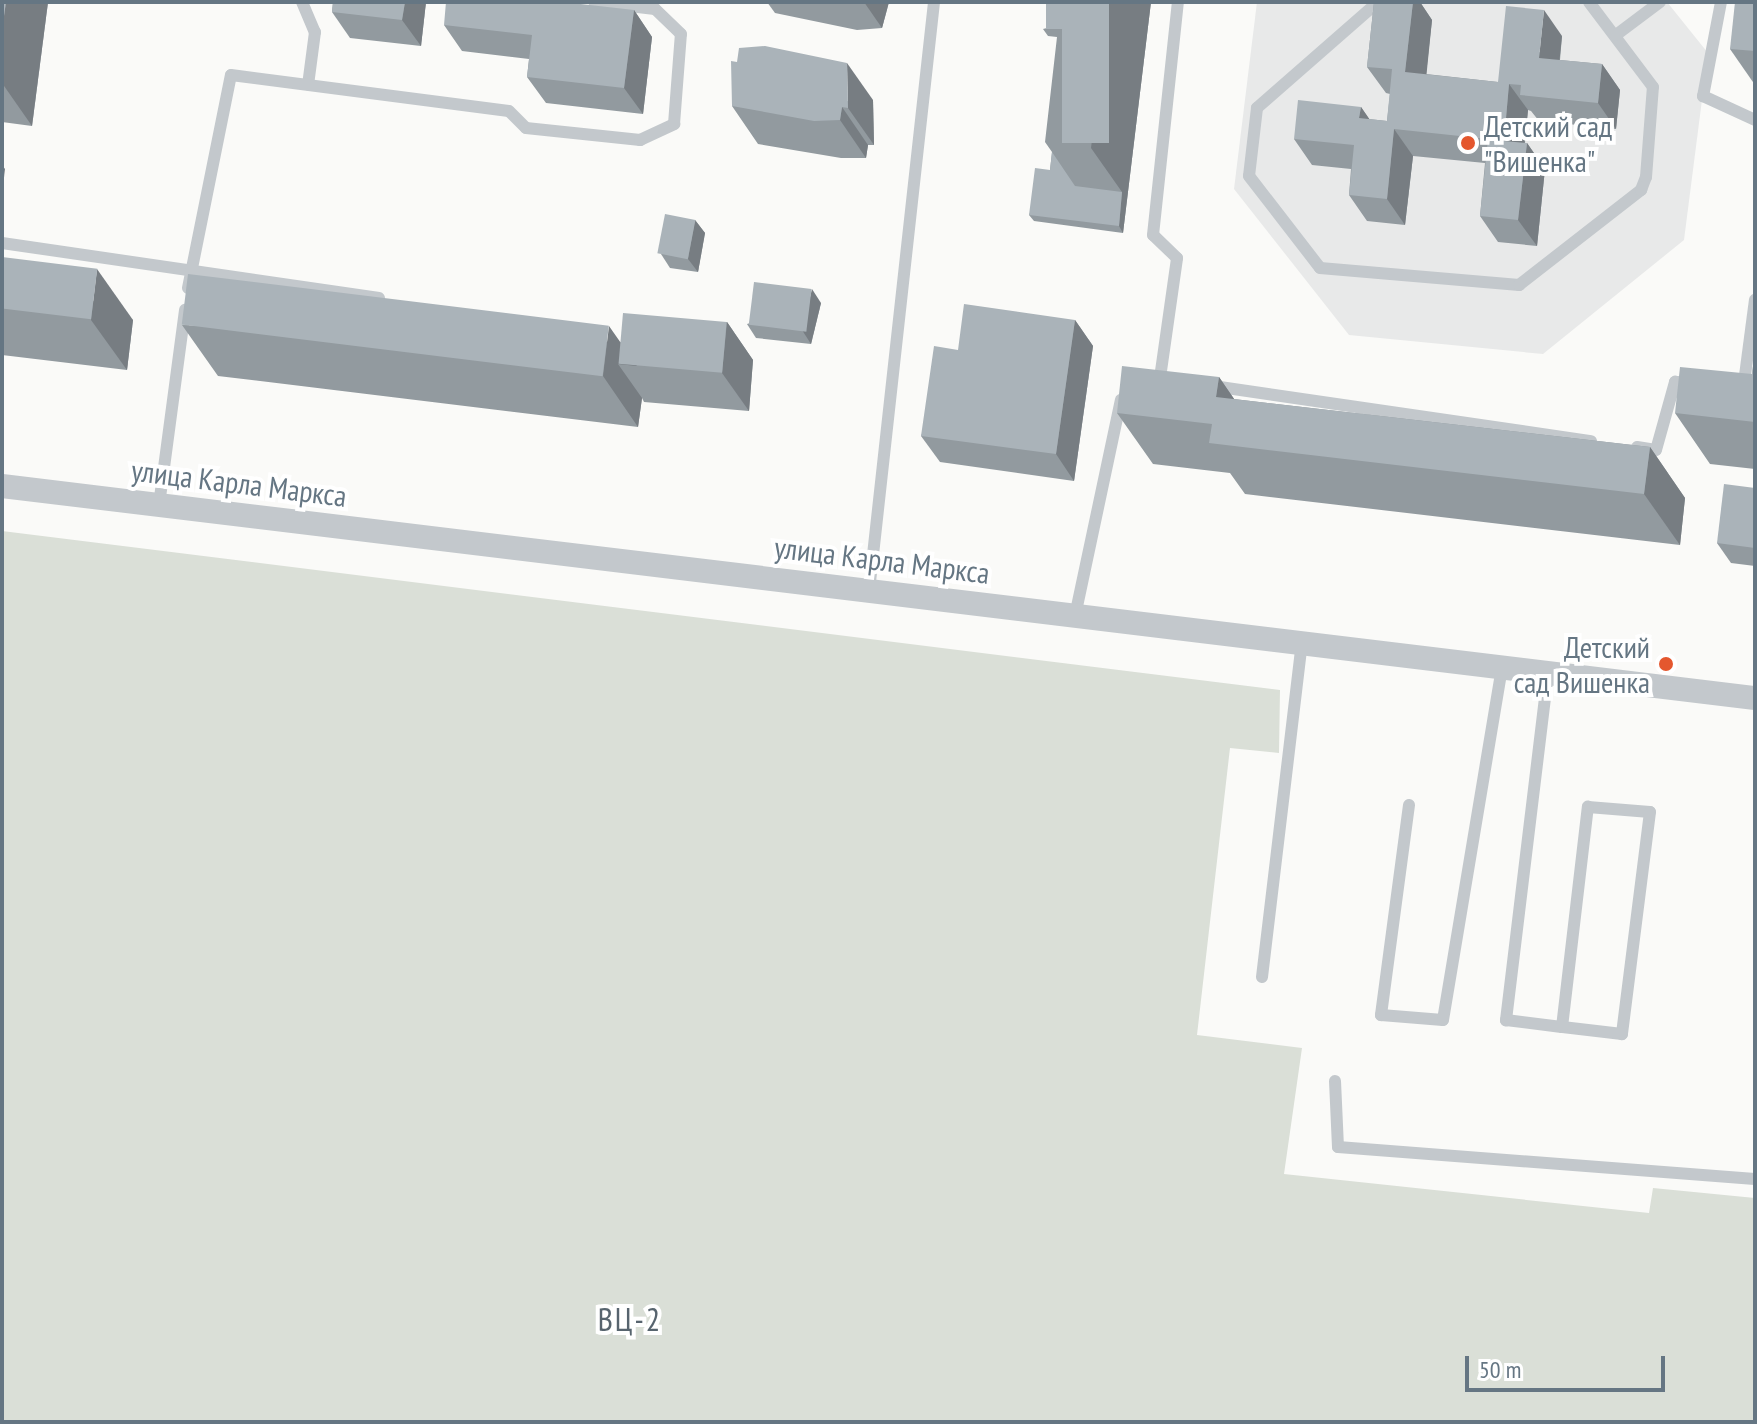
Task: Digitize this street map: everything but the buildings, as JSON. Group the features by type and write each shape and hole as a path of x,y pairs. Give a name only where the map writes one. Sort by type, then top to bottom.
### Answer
{"street":[{"name":"улица Карла Маркса","path":"2,486 1755,698"}],"lane":[{"path":"302,2 315,32 308,85"},
{"path":"159,505 191,270 231,75 509,111 526,128 541,130 640,140 674,124 681,34 655,9 594,2"},
{"path":"869,591 934,2"},
{"path":"1160,378 1177,258 1153,235 1178,2"},
{"path":"1378,2 1257,108 1249,176 1320,268 1519,285 1641,190 1656,103 1616,35 1589,2"},
{"path":"1616,35 1660,2"},
{"path":"1721,2 1703,96 1755,120"},
{"path":"2,243 394,300"},
{"path":"1625,446 1656,450 1675,382 1744,383 1755,300"},
{"path":"1138,375 1176,380"},
{"path":"1191,382 1609,443"},
{"path":"1075,616 1124,386"},
{"path":"1262,977 1302,643"},
{"path":"1409,805 1381,1015 1443,1020 1502,667"},
{"path":"1548,673 1506,1020 1562,1027 1622,1034 1650,812 1588,807 1562,1027"},
{"path":"1335,1081 1338,1147 1755,1179"}],"shaded area":[{"name":"Детский сад \"Вишенка\"","path":"1257,2 1667,2 1708,53 1684,240 1543,354 1349,335 1234,189"},
{"path":"2,531 1280,690 1279,753 1230,748 1197,1035 1302,1048 1284,1174 1649,1213 1653,1188 1755,1198 1755,1422 2,1422"}],"place":[{"name":"Детский сад \"Вишенка\"","path":"1468,143"},
{"name":"Детский сад Вишенка","path":"1666,664"}],"district":[{"name":"ВЦ-2","path":"630,1319"}]}
